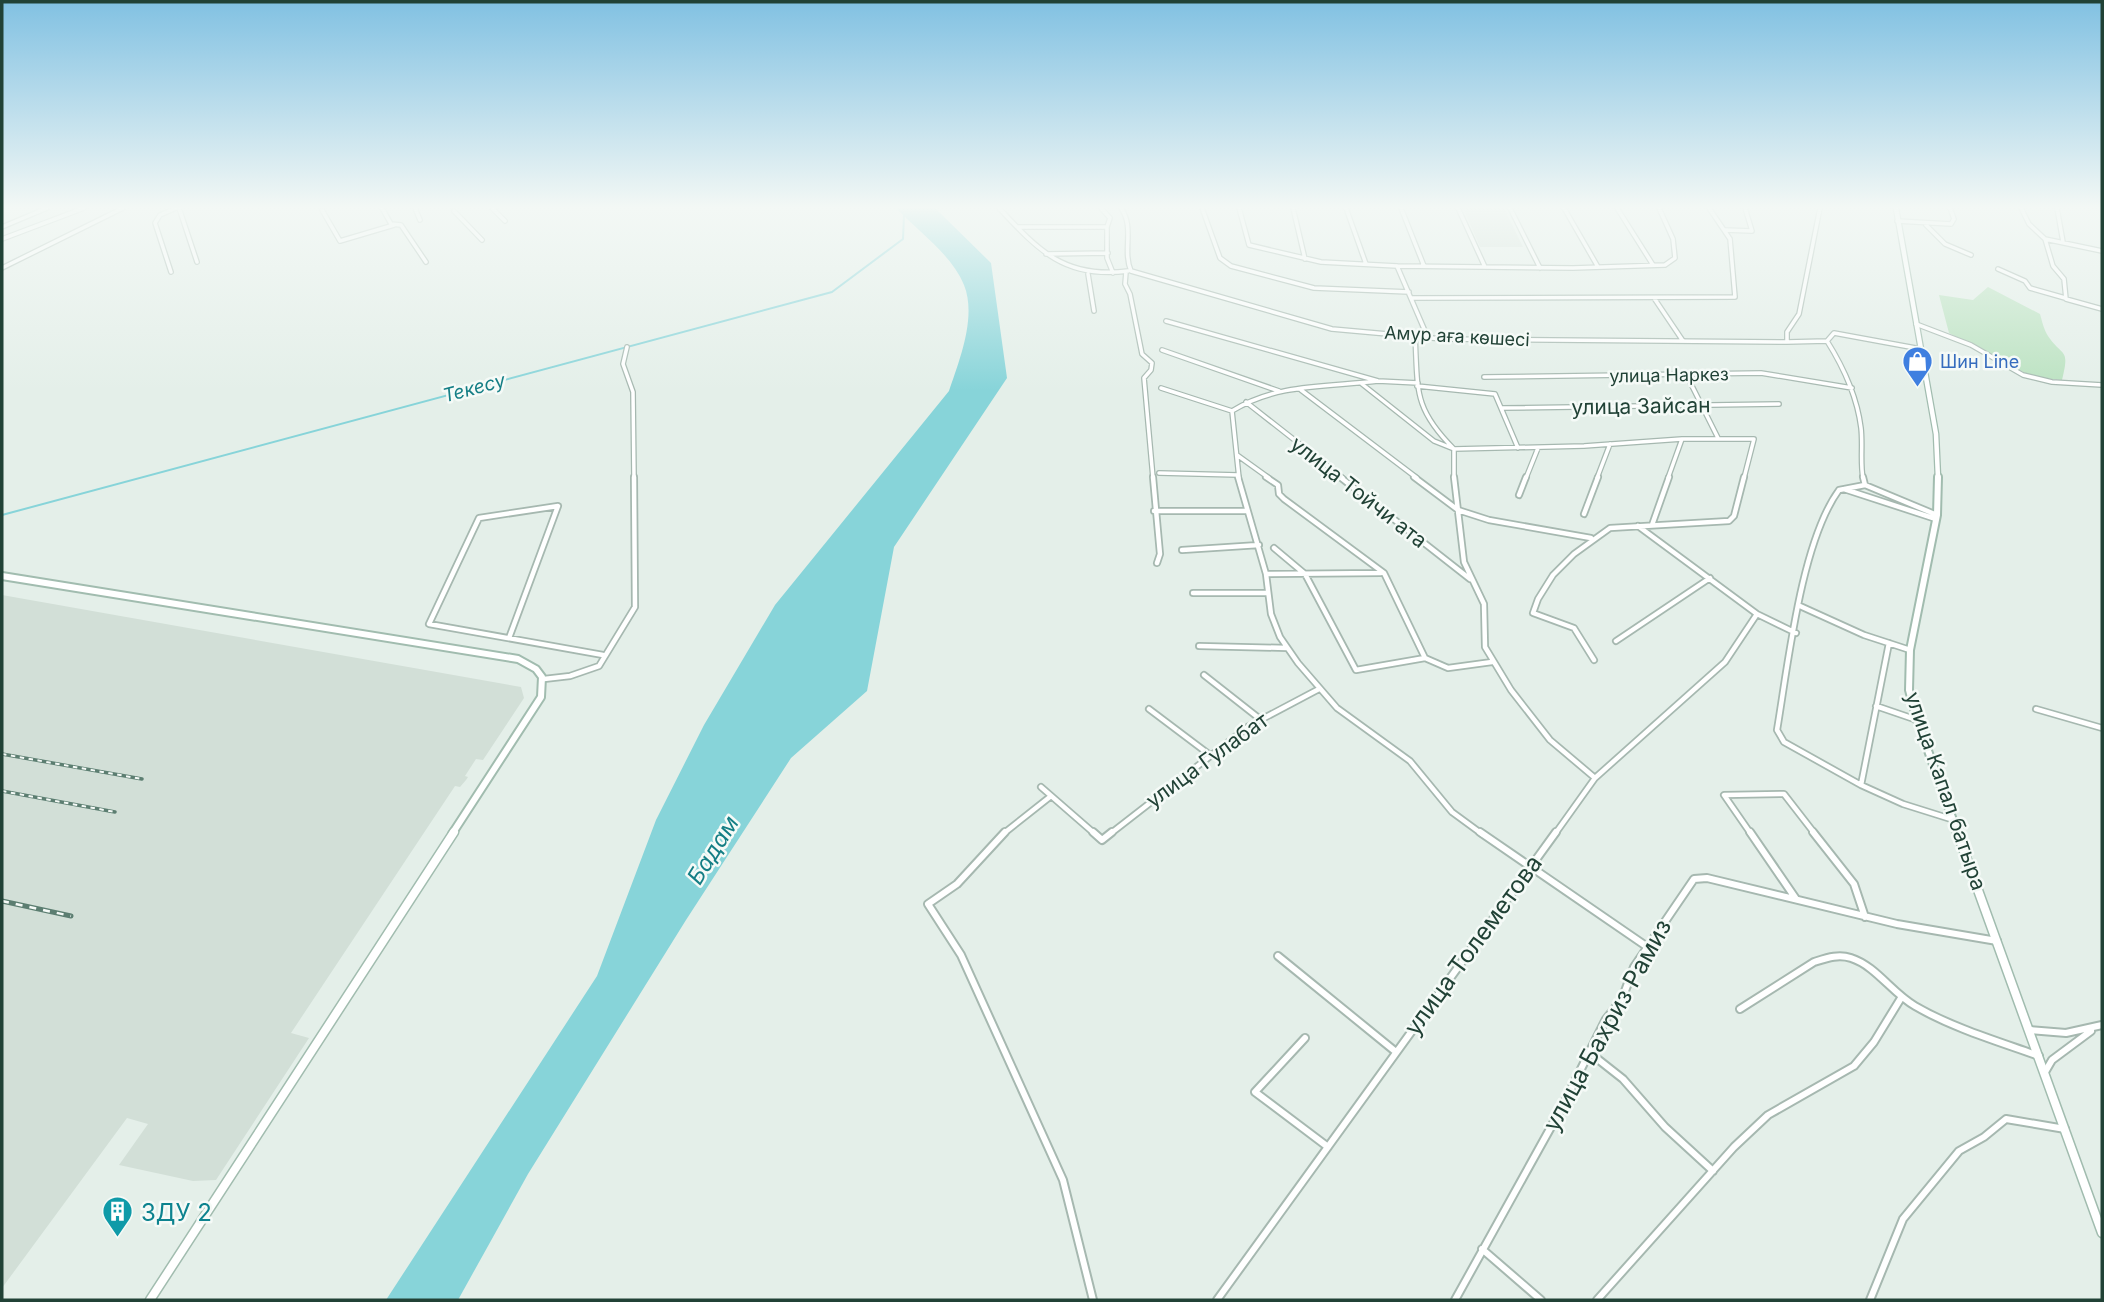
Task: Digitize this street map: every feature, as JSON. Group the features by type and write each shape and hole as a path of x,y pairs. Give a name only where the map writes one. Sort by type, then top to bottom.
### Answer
{"main road":[{"name":"улица Капал батыра","path":"1905,269 1936,434 1939,490 1937,517 1910,650 1909,690 1917,720 2102,1233"},
{"path":"2,576 518,659 540,671 544,679 541,697 150,1300"}],"street":[{"path":"1070,269 1088,274 1094,311"},
{"path":"1111,269 1112,273"},
{"path":"1129,269 1125,287 1130,294 1142,354 1152,363 1151,370 1144,378 1160,554 1157,563"},
{"path":"1241,269 1314,288 1409,292"},
{"path":"1398,269 1428,338"},
{"path":"1412,298 1654,298 1665,295 1735,297 1733,269"},
{"path":"1787,342 1787,332 1799,314 1808,269"},
{"path":"1998,269 2025,281 2030,288 2102,309"},
{"path":"2055,269 2064,279 2065,298"},
{"name":"Амур аға көшесі","path":"1088,274 1130,272 1332,329 1428,338 1787,342 1827,341 1831,334 1836,333 1922,349"},
{"path":"1654,298 1683,341"},
{"path":"1166,321 1378,381"},
{"path":"1915,324 1971,345 2023,375 2052,382 2102,385"},
{"path":"1415,336 1419,400 1434,429 1454,449"},
{"path":"1827,341 1844,366 1857,400 1863,445 1859,467 1865,485"},
{"path":"544,679 586,673 599,666 603,655 626,626 635,607 633,392 623,364 627,346"},
{"path":"1162,350 1280,392"},
{"name":"улица Наркез","path":"1484,377 1761,373 1853,388"},
{"path":"1686,374 1718,438"},
{"path":"1161,388 1231,411 1245,402 1280,392 1378,381 1399,380 1417,385 1493,393 1497,395 1518,449"},
{"path":"1362,384 1434,441 1454,449 1518,449 1682,439 1754,439 1734,516 1729,521 1610,528 1592,538 1547,580 1533,611 1535,615 1574,628 1594,660"},
{"path":"1299,389 1458,510 1489,520 1592,538"},
{"name":"улица Тойчи ата","path":"1245,402 1474,581"},
{"name":"улица Зайсан","path":"1502,408 1779,404"},
{"name":"улица Толеметова","path":"1231,411 1238,475 1266,574 1271,614 1298,663 1337,708 1402,753 1452,812 1646,946"},
{"path":"1652,525 1682,439"},
{"path":"1584,514 1610,444"},
{"path":"1519,495 1538,448"},
{"path":"1454,449 1452,469 1464,562 1484,604 1485,647 1492,662 1550,740 1595,778"},
{"path":"1236,454 1278,485 1279,494 1284,499 1384,573 1425,658 1441,669 1492,662"},
{"path":"1158,473 1238,475"},
{"path":"1937,517 1865,485 1841,488 1830,499 1815,536 1777,730 1779,736 1801,753 1861,785 1903,804 1955,820"},
{"path":"1841,488 1937,517"},
{"path":"509,638 558,506 479,518 429,624 603,655"},
{"path":"1154,511 1247,511"},
{"path":"1637,525 1758,614 1796,633"},
{"path":"1182,551 1259,545"},
{"path":"1274,548 1305,574 1356,670 1425,658"},
{"path":"1266,574 1384,573"},
{"path":"1616,641 1710,578"},
{"path":"1193,593 1267,593"},
{"path":"1800,606 1910,650"},
{"name":"улица Толеметова","path":"1217,1300 1595,778 1725,662 1758,614"},
{"path":"1861,785 1889,643"},
{"path":"1199,646 1288,648"},
{"path":"1204,675 1260,719"},
{"name":"улица Гулабат","path":"1051,796 1101,840 1260,719 1319,689"},
{"path":"1877,706 1917,720"},
{"path":"1149,709 1210,756"},
{"path":"2036,709 2102,727"},
{"path":"1041,787 1051,796 999,837 957,884 928,904 961,955 1063,1180 1093,1300"},
{"path":"1797,900 1724,794 1784,794 1854,884 1865,917"},
{"name":"улица Бахриз Рамиз","path":"1455,1300 1606,1019 1622,999 1634,967 1693,879 1699,877 1865,917 1998,942"},
{"path":"1278,956 1396,1052"},
{"path":"1740,1009 1821,958 1840,956 1862,964 1901,998 1959,1027 2040,1057"},
{"path":"1597,1300 1713,1171 1768,1115 1854,1066 1874,1042 1901,998"},
{"path":"2045,1072 2052,1060 2102,1025"},
{"path":"2030,1030 2047,1033 2091,1031"},
{"path":"1305,1038 1255,1092 1328,1147"},
{"path":"1590,1053 1623,1079 1665,1127 1713,1171"},
{"path":"1870,1300 1903,1219 1959,1151 1984,1137 2006,1119 2066,1129"},
{"path":"1482,1250 1541,1300"}],"shaded area":[{"path":"2,595 521,687 524,698 483,760 476,759 465,776 468,777 466,780 460,787 455,786 291,1033 309,1038 216,1180 193,1181 119,1165 148,1124 127,1118 2,1288"}],"green space":[{"path":"1988,287 2040,314 2047,334 2065,357 2062,380 2033,377 1949,333 1939,295 1973,300"}],"water":[{"name":"Бадам","path":"955,269 992,269 1007,378 894,547 867,691 791,758 686,920 528,1174 458,1300 386,1300 597,976 656,820 704,725 775,605 949,391 968,325 967,298"}],"waterway":[{"name":"Текесу","path":"2,515 832,292 863,269"}],"railway":[{"path":"2,754 142,779"},
{"path":"2,791 115,812"},
{"path":"2,901 71,916"}],"place":[{"name":"Шин Line","path":"1917,388"},
{"name":"ЗДУ 2","path":"118,1239"}]}
